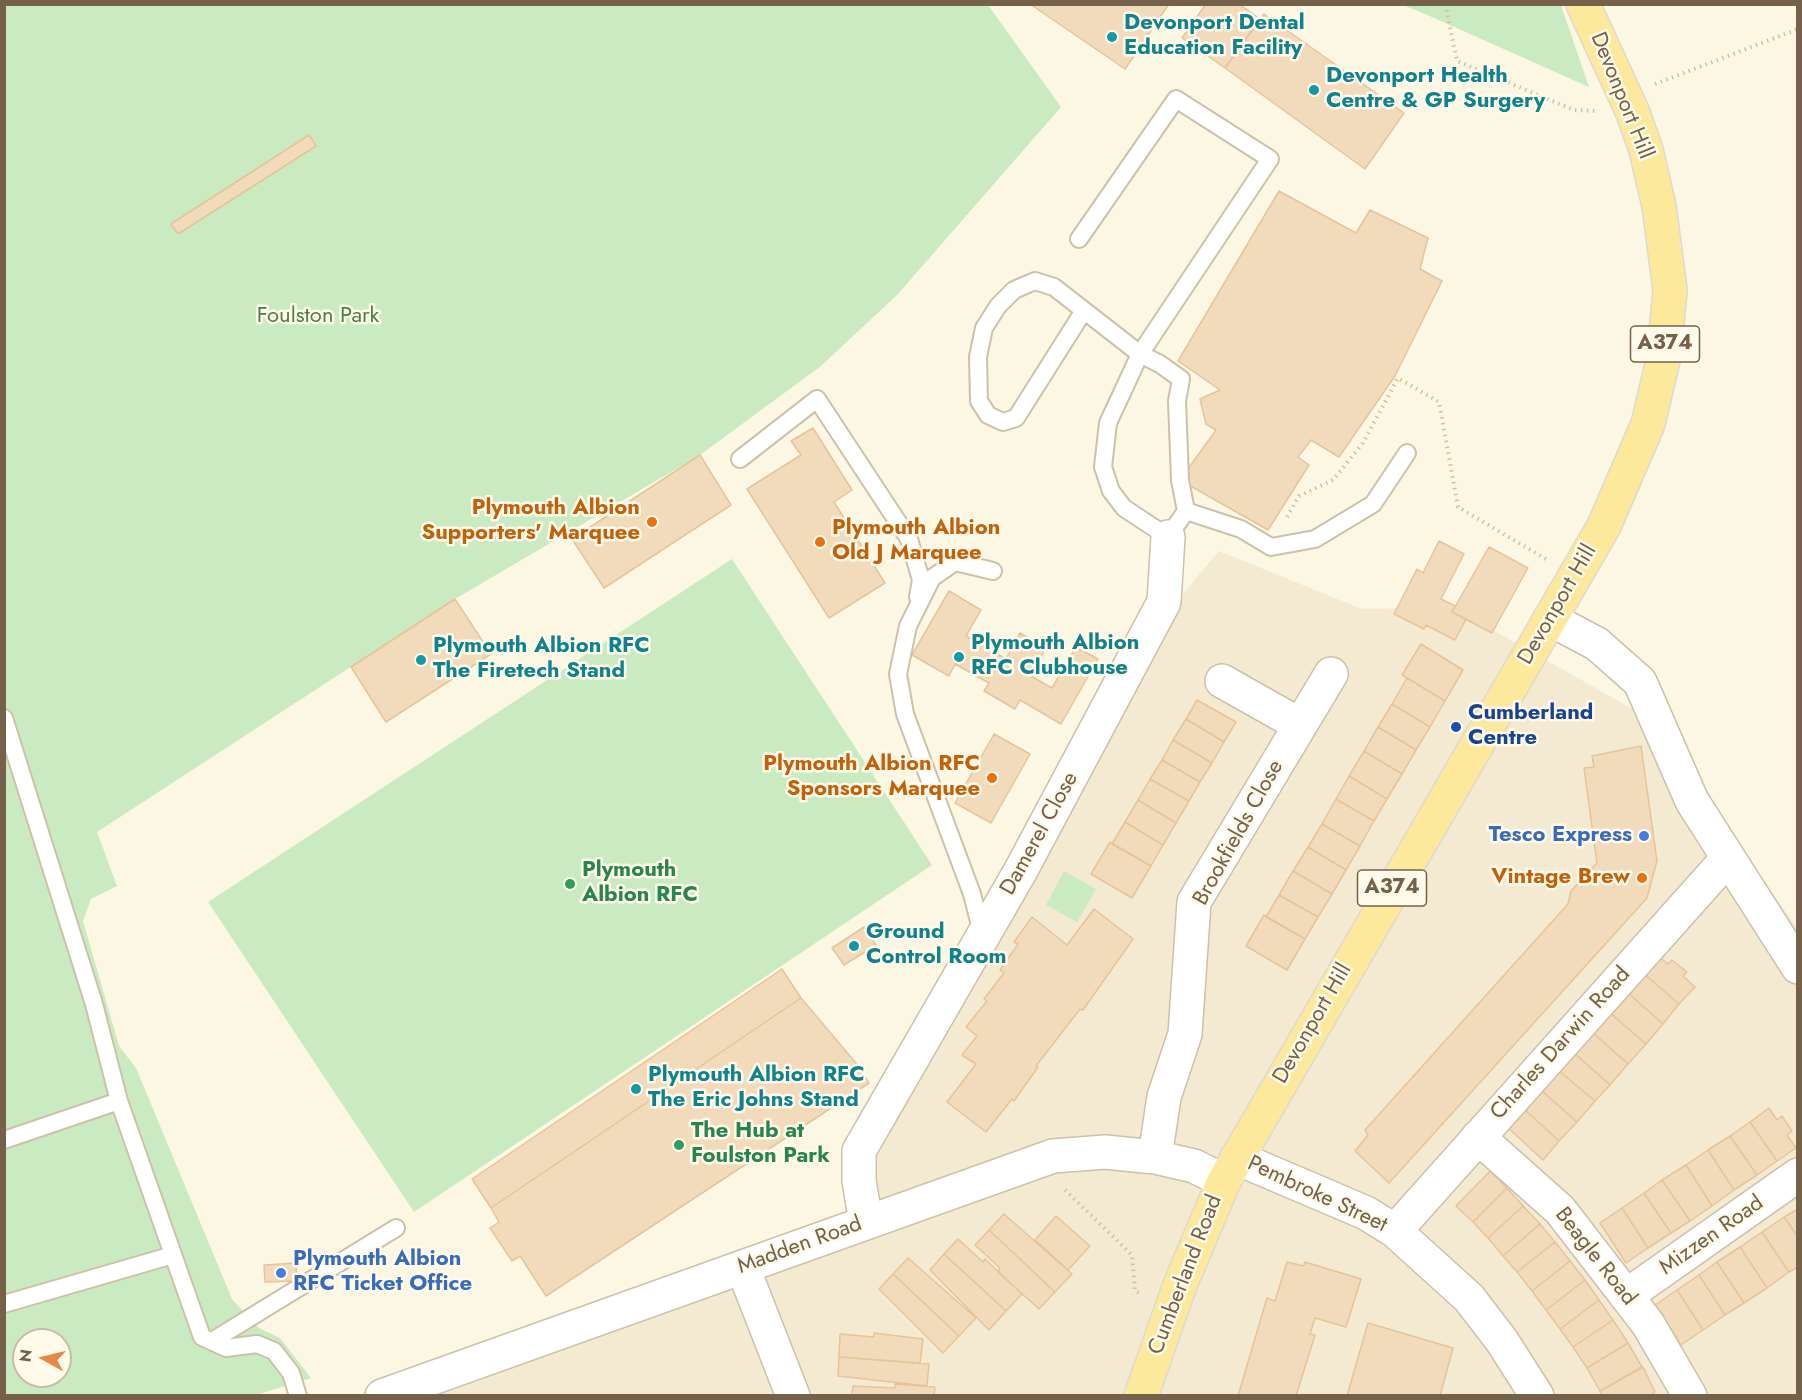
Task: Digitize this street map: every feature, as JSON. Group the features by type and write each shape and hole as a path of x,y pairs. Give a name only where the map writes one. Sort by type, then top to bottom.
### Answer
{"main road":[{"name":"Devonport Hill","path":"1230,1169 1604,526 1636,457 1648,424 1664,356 1670,290 1668,262 1646,150 1629,104 1583,4"},
{"name":"Cumberland Road","path":"1141,1395 1172,1307 1230,1169"}],"street":[{"name":"Damerel Close","path":"866,1222 859,1181 859,1151 982,937 1164,602 1177,524"},
{"path":"1550,619 1597,644 1640,682 1692,801 1797,967"},
{"name":"Brookfields Close","path":"1155,1157 1164,1096 1185,1034 1194,902 1331,674"},
{"path":"1222,681 1300,725"},
{"name":"Charles Darwin Road","path":"1395,1231 1728,858"},
{"name":"Beagle Road","path":"1479,1137 1560,1210 1648,1324 1690,1395"},
{"name":"Madden Road","path":"382,1395 1053,1156 1105,1152 1155,1157 1194,1166 1230,1169"},
{"name":"Pembroke Street","path":"1230,1169 1366,1213 1395,1231 1469,1298 1502,1341 1537,1395"},
{"name":"Mizzen Road","path":"1626,1296 1797,1175"},
{"path":"743,1268 793,1395"}],"lane":[{"path":"1079,239 1176,99 1270,159 1140,354 1108,423 1102,467 1111,491 1124,508 1177,524 1241,529 1271,547 1315,539 1373,504 1407,453"},
{"path":"1083,312 1016,418 1002,422 988,415 979,401 978,357 984,328 998,306 1014,290 1035,281 1054,287 1083,312 1140,354 1160,364 1181,379 1177,401 1180,480 1177,524"},
{"path":"740,459 817,399 909,539 921,580 915,612"},
{"path":"982,937 972,894 905,714 898,674 908,626 932,578 955,562 993,571"},
{"path":"4,717 94,1004 119,1101 202,1337 226,1348 257,1344 274,1351 291,1373 298,1395"},
{"path":"4,1140 119,1101"},
{"path":"212,1341 396,1228"},
{"path":"4,1304 173,1255"}],"path":[{"path":"1445,4 1457,61 1574,110 1629,104 1797,29"},
{"path":"1271,547 1299,496 1333,480 1363,443 1398,378 1439,402 1458,507 1575,576"},
{"path":"1037,1162 1132,1255 1135,1291 1172,1307"}],"shaded area":[{"path":"1219,551 1362,609 1414,608 1424,591 1638,712 1797,927 1797,1395 429,1396 874,1229 866,1152 1174,604"}],"green space":[{"name":"Foulston Park","path":"5,5 988,5 1061,107 898,294 821,366 700,455 455,599 97,832 117,886 91,899 83,921 119,1046 136,1068 232,1299 259,1328 280,1338 311,1378 256,1395 5,1396"},
{"path":"1403,5 1561,5 1589,87 1432,17"},
{"name":"Plymouth Albion RFC","path":"732,559 932,865 414,1212 208,902"},
{"path":"1064,871 1096,889 1077,922 1046,905"}],"building":[{"name":"Devonport Dental Education Facility","path":"1030,4 1169,4 1125,69"},
{"path":"1206,4 1239,4 1260,19 1225,68 1182,38"},
{"name":"Devonport Health Centre & GP Surgery","path":"1264,14 1404,113 1365,169 1225,68"},
{"path":"309,135 316,146 178,234 171,224"},
{"path":"1279,191 1356,233 1370,210 1428,238 1420,269 1442,281 1395,376 1339,457 1311,440 1298,457 1309,465 1268,530 1180,480 1216,430 1206,424 1200,399 1220,390 1178,361"},
{"name":"Plymouth Albion Old J Marquee","path":"813,428 852,490 834,502 885,583 829,618 747,489 801,455 791,441"},
{"name":"Plymouth Albion Supporters' Marquee","path":"700,455 731,505 604,588 572,539"},
{"path":"1439,541 1464,554 1441,599 1455,606 1452,612 1466,619 1455,640 1426,625 1424,629 1394,614 1417,569 1423,573"},
{"path":"1489,547 1528,568 1492,633 1452,612"},
{"name":"Plymouth Albion RFC Clubhouse","path":"949,591 981,610 966,636 1006,659 1020,633 1046,648 1031,676 1052,688 1076,647 1098,659 1061,724 1020,700 1015,709 984,691 989,683 955,664 949,676 912,655"},
{"name":"Plymouth Albion RFC The Firetech Stand","path":"455,599 491,654 386,722 351,667"},
{"path":"1421,644 1463,670 1445,701 1402,675"},
{"path":"1407,678 1445,701 1430,727 1392,704"},
{"path":"1197,700 1236,722 1224,742 1186,719"},
{"path":"1392,704 1430,727 1416,750 1378,727"},
{"path":"1186,719 1224,742 1212,763 1173,740"},
{"path":"1378,727 1416,750 1402,774 1364,751"},
{"name":"Plymouth Albion RFC Sponsors Marquee","path":"994,734 1030,754 991,823 955,803"},
{"path":"1173,740 1212,763 1200,782 1162,760"},
{"path":"1641,746 1657,861 1647,898 1389,1183 1355,1151 1368,1135 1365,1130 1568,904 1571,891 1597,863 1584,768 1594,767 1592,756"},
{"path":"1364,751 1402,774 1387,799 1349,776"},
{"path":"1162,760 1200,782 1189,801 1150,779"},
{"path":"1349,776 1387,799 1374,821 1336,799"},
{"path":"1150,779 1189,801 1176,823 1138,800"},
{"path":"1336,799 1374,821 1360,846 1322,824"},
{"path":"1138,800 1176,823 1163,845 1125,822"},
{"path":"1125,822 1163,845 1151,866 1112,844"},
{"path":"1322,824 1360,846 1346,870 1308,847"},
{"path":"1110,842 1151,866 1132,898 1091,874"},
{"path":"1308,847 1346,870 1332,894 1293,871"},
{"path":"1293,871 1332,894 1318,917 1279,895"},
{"path":"1279,895 1318,917 1305,939 1266,917"},
{"path":"1094,909 1133,939 1083,1010 1080,1009 1036,1066 1038,1067 1014,1101 1012,1099 986,1132 947,1102 976,1064 962,1055 977,1036 966,1027 987,1001 984,999 1004,973 1000,970 1018,944 1014,942 1032,917 1067,945"},
{"path":"1264,915 1305,939 1287,970 1246,946"},
{"name":"Ground Control Room","path":"864,927 876,945 844,965 832,948"},
{"path":"1658,956 1668,964 1672,960 1687,972 1683,976 1695,987 1679,1004 1643,973"},
{"name":"Plymouth Albion RFC The Eric Johns Stand","path":"782,969 801,998 491,1208 472,1179"},
{"path":"1643,973 1679,1004 1663,1024 1627,992"},
{"path":"1627,992 1663,1024 1646,1044 1609,1012"},
{"name":"The Hub at Foulston Park","path":"801,998 856,1063 869,1083 546,1296 520,1256 512,1261 490,1228 499,1222 491,1208"},
{"path":"1609,1012 1646,1044 1628,1064 1592,1032"},
{"path":"1592,1032 1628,1064 1610,1085 1573,1052"},
{"path":"1573,1052 1610,1085 1595,1101 1558,1070"},
{"path":"1558,1070 1595,1101 1577,1122 1541,1090"},
{"path":"1541,1090 1577,1122 1559,1141 1524,1109"},
{"path":"1769,1108 1777,1120 1782,1116 1792,1131 1787,1135 1796,1148 1777,1161 1750,1122"},
{"path":"1524,1109 1559,1141 1543,1160 1507,1127"},
{"path":"1750,1122 1777,1161 1757,1175 1730,1136"},
{"path":"1730,1136 1757,1175 1734,1190 1708,1150"},
{"path":"1708,1150 1734,1190 1712,1206 1686,1165"},
{"path":"1686,1165 1712,1206 1690,1221 1662,1180"},
{"path":"1490,1171 1507,1188 1473,1222 1456,1206"},
{"path":"1662,1180 1690,1221 1671,1233 1644,1193"},
{"path":"1507,1188 1523,1206 1488,1238 1473,1222"},
{"path":"1644,1193 1671,1233 1648,1248 1622,1208"},
{"path":"1523,1206 1540,1224 1503,1256 1488,1238"},
{"path":"1622,1208 1648,1248 1626,1263 1600,1223"},
{"path":"1798,1209 1798,1237 1784,1217"},
{"path":"1004,1214 1072,1274 1055,1292 989,1230"},
{"path":"1056,1216 1090,1246 1068,1270 1035,1240"},
{"path":"1784,1217 1798,1237 1798,1267 1789,1272 1762,1232"},
{"path":"1540,1224 1555,1242 1517,1272 1503,1256"},
{"path":"989,1230 1055,1292 1039,1309 998,1272 1000,1268 975,1245"},
{"path":"1762,1232 1789,1272 1767,1288 1740,1247"},
{"path":"958,1239 983,1262 985,1259 1022,1294 1006,1311 944,1254"},
{"path":"1555,1242 1570,1261 1532,1291 1517,1272"},
{"path":"1740,1247 1767,1288 1744,1303 1717,1262"},
{"path":"944,1254 1006,1311 989,1330 930,1270"},
{"path":"908,1258 976,1318 959,1336 893,1274"},
{"path":"1570,1261 1585,1280 1546,1310 1532,1291"},
{"path":"1287,1262 1304,1266 1305,1262 1361,1279 1346,1327 1315,1318 1310,1334 1315,1335 1296,1396 1238,1396 1267,1298 1275,1301"},
{"path":"1717,1262 1744,1303 1725,1315 1699,1275"},
{"name":"Plymouth Albion RFC Ticket Office","path":"296,1263 297,1281 265,1282 264,1265"},
{"path":"893,1274 959,1336 943,1353 879,1289"},
{"path":"1699,1275 1725,1315 1703,1330 1677,1290"},
{"path":"1585,1280 1599,1300 1560,1329 1546,1310"},
{"path":"1677,1290 1703,1330 1681,1345 1655,1305"},
{"path":"1599,1300 1613,1320 1573,1347 1560,1329"},
{"path":"1613,1320 1628,1343 1587,1368 1573,1347"},
{"path":"1368,1323 1453,1348 1440,1396 1347,1396"},
{"path":"874,1333 923,1339 920,1363 839,1357 840,1334 874,1337"},
{"path":"1628,1343 1642,1367 1600,1391 1587,1368"},
{"path":"839,1357 929,1364 927,1386 838,1376"},
{"path":"1643,1367 1655,1392 1649,1396 1603,1396 1600,1391"},
{"path":"895,1384 935,1387 934,1396 852,1396 853,1386 895,1388"}],"place":[{"name":"Devonport Dental Education Facility","path":"1112,37"},
{"name":"Devonport Health Centre & GP Surgery","path":"1314,90"},
{"name":"Plymouth Albion Supporters' Marquee","path":"652,522"},
{"name":"Plymouth Albion Old J Marquee","path":"820,542"},
{"name":"Plymouth Albion RFC Clubhouse","path":"959,657"},
{"name":"Plymouth Albion RFC The Firetech Stand","path":"421,660"},
{"name":"Cumberland Centre","path":"1456,727"},
{"name":"Plymouth Albion RFC Sponsors Marquee","path":"992,778"},
{"name":"Tesco Express","path":"1644,836"},
{"name":"Vintage Brew","path":"1642,878"},
{"name":"Plymouth Albion RFC","path":"570,884"},
{"name":"Ground Control Room","path":"854,946"},
{"name":"Plymouth Albion RFC The Eric Johns Stand","path":"636,1089"},
{"name":"The Hub at Foulston Park","path":"679,1145"},
{"name":"Plymouth Albion RFC Ticket Office","path":"281,1273"}]}
